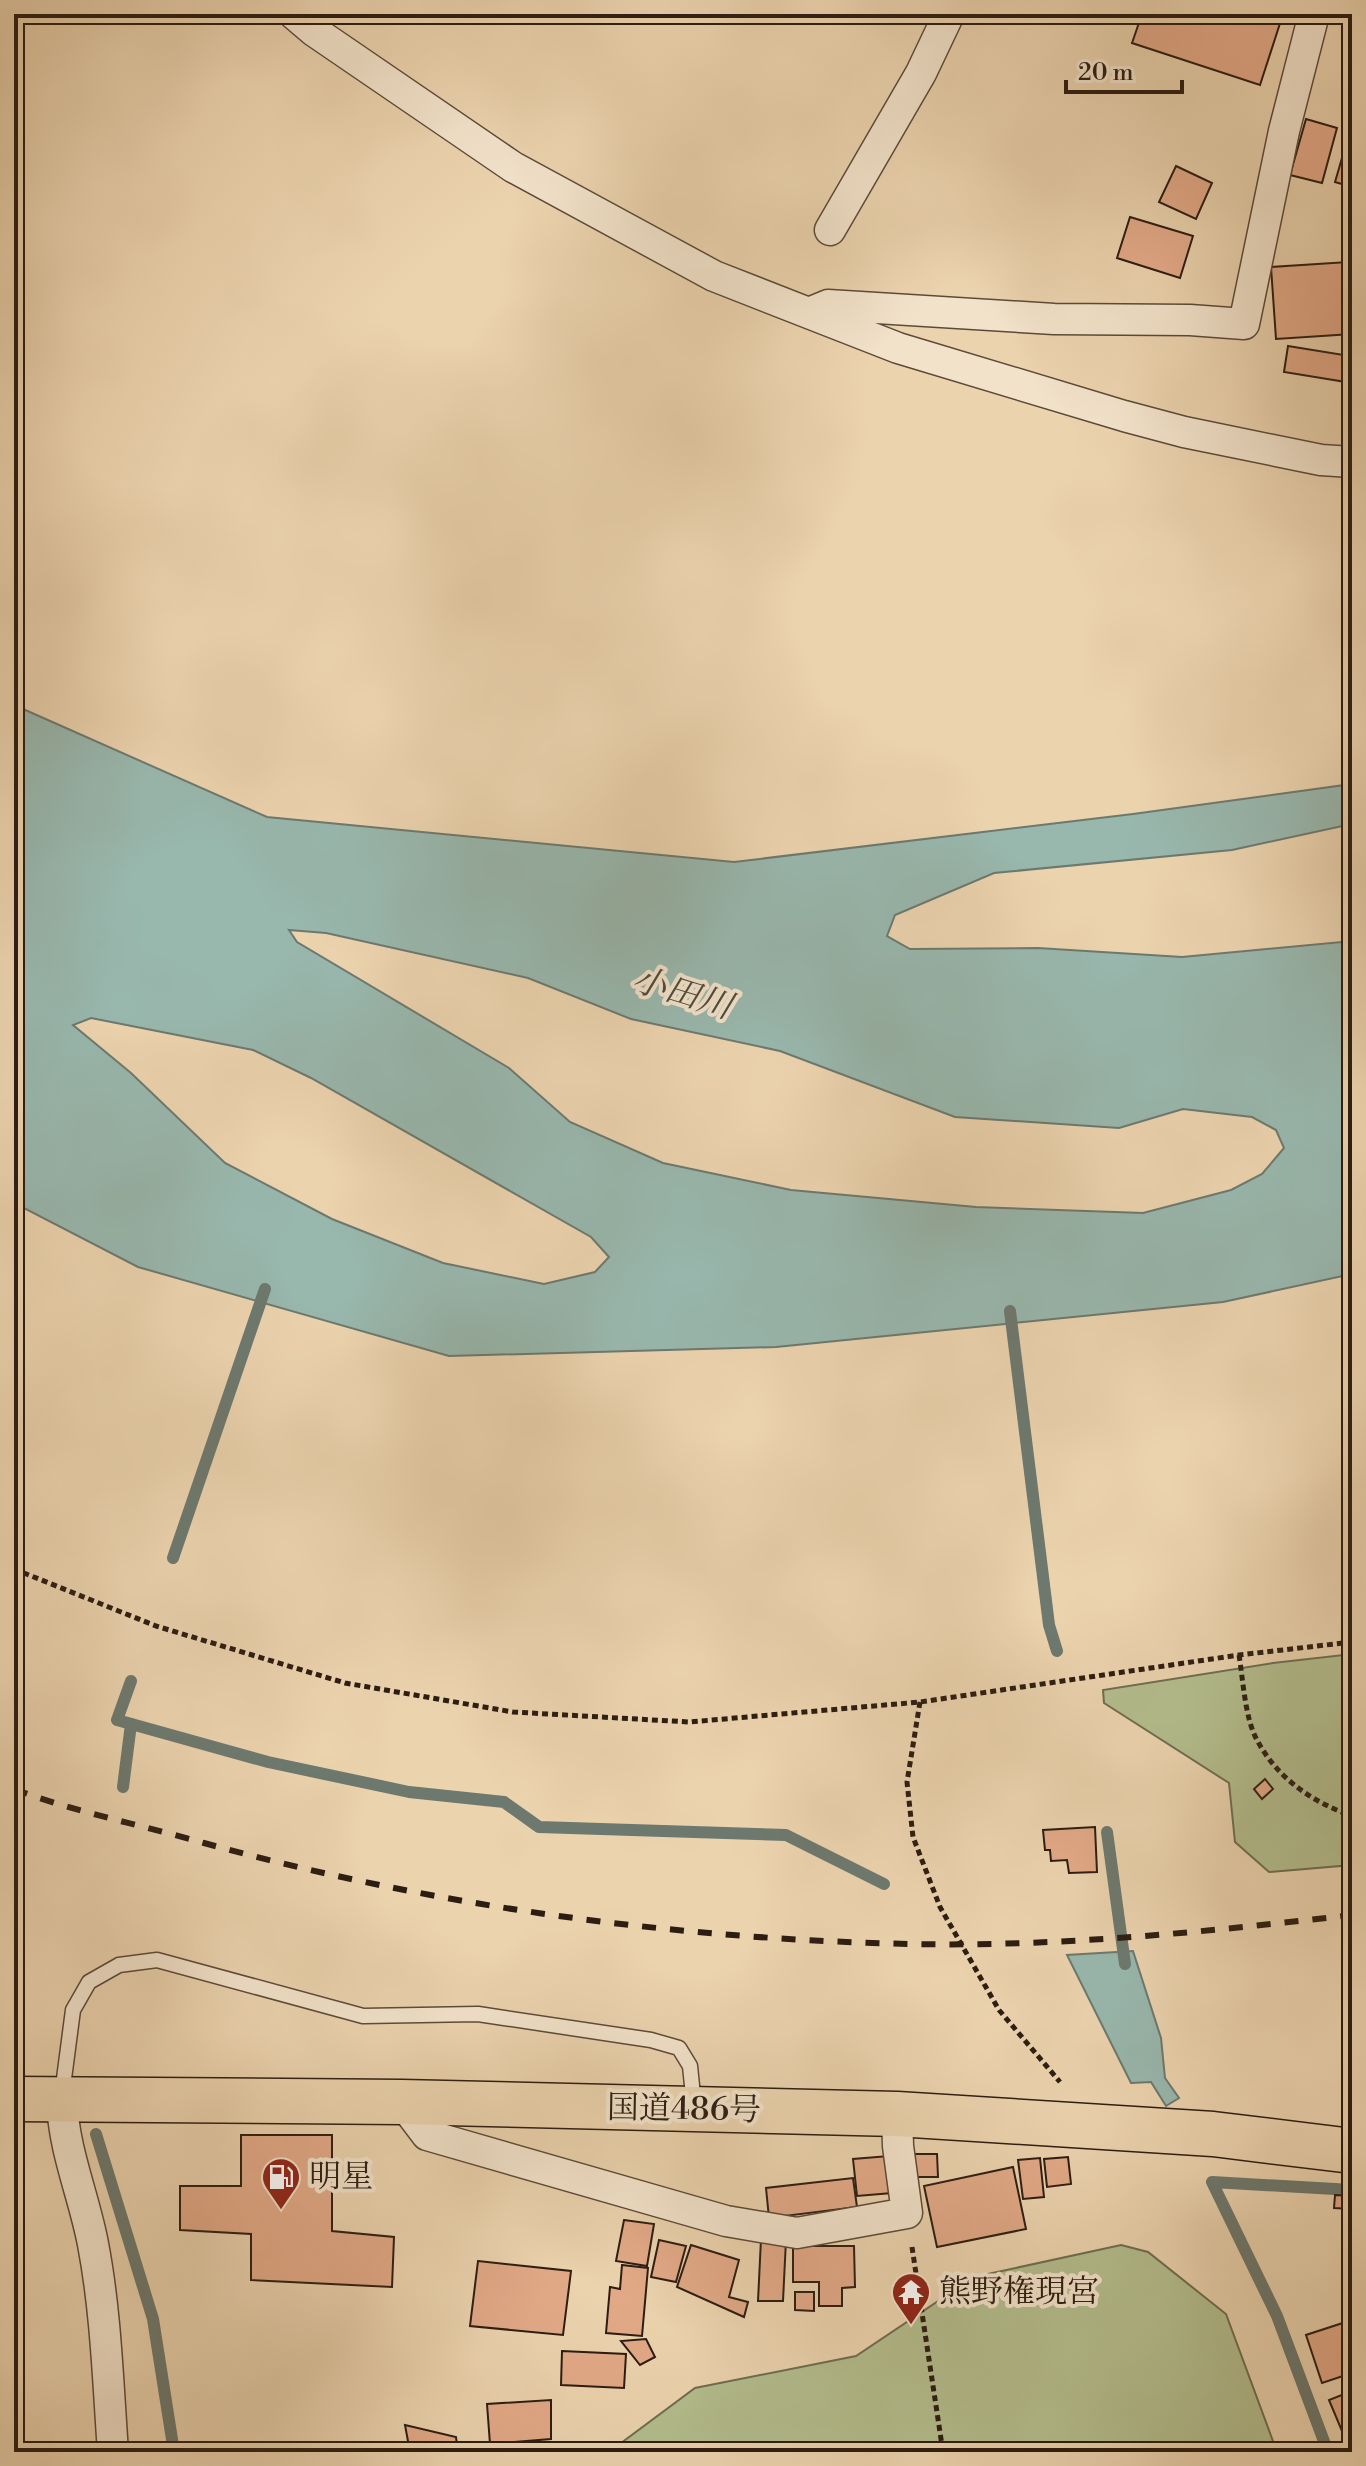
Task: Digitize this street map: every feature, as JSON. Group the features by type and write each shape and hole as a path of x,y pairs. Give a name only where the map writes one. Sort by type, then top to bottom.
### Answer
{"highway":[{"name":"国道486号","path":"14,2099 402,2102 897,2114 1213,2134 1352,2151"}],"street":[{"path":"294,14 314,31 513,167 714,276 898,348 1139,420 1321,460 1352,462"},
{"path":"830,230 921,73 949,14"},
{"path":"809,313 828,305 1054,319 1190,320 1244,324 1284,131 1314,14"},
{"path":"62,2100 62,2124 84,2200 99,2284 113,2452"},
{"path":"402,2102 427,2135 726,2221 797,2233 907,2213 897,2114"}],"lane":[{"path":"62,2100 73,2010 89,1982 119,1965 157,1960 363,2016 478,2014 651,2040 679,2048 690,2066 694,2109"}],"path":[{"path":"14,1569 156,1626 345,1683 513,1712 689,1722 920,1702 1239,1655 1352,1642"},
{"path":"1239,1655 1256,1739 1288,1781 1329,1808 1352,1816"},
{"path":"920,1702 907,1782 913,1837 940,1907 999,2010 1062,2084 1082,2126"},
{"path":"907,2213 943,2452"}],"green space":[{"path":"1352,1654 1352,1865 1269,1872 1235,1842 1229,1783 1104,1703 1103,1690"},
{"path":"1121,2245 1148,2252 1226,2314 1277,2452 609,2452 695,2388 856,2356 974,2277"}],"water":[{"name":"小田川","path":"14,705 267,817 734,862 1352,784 1352,824 1232,850 994,873 895,915 887,936 910,949 1038,948 1182,957 1352,941 1352,1274 1223,1302 776,1347 449,1356 138,1267 14,1203","holes":["289,930 326,933 528,978 631,1019 780,1051 955,1117 1119,1128 1183,1109 1252,1117 1276,1130 1284,1148 1262,1174 1231,1190 1143,1213 976,1207 791,1190 663,1163 570,1122 509,1068 297,942","91,1018 253,1050 311,1078 591,1237 609,1257 595,1272 544,1284 443,1263 332,1219 225,1163 131,1073 73,1025"]},
{"path":"1133,1951 1161,2038 1165,2078 1179,2098 1166,2106 1151,2082 1131,2083 1067,1955"}],"building":[{"path":"1142,14 1283,14 1260,85 1132,43"},
{"path":"1306,119 1337,128 1322,183 1290,175"},
{"path":"1347,141 1352,142 1352,187 1335,182"},
{"path":"1176,166 1212,183 1196,219 1159,202"},
{"path":"1130,217 1193,236 1180,278 1117,258"},
{"path":"1348,262 1352,334 1276,339 1271,267"},
{"path":"1288,346 1350,356 1346,382 1284,372"},
{"path":"1265,1779 1273,1789 1262,1799 1254,1789"},
{"path":"1095,1827 1097,1872 1069,1873 1067,1860 1051,1861 1050,1850 1045,1850 1043,1830"},
{"path":"241,2135 332,2135 332,2231 394,2237 392,2287 251,2280 251,2234 180,2230 180,2186 241,2186"},
{"path":"915,2154 937,2154 938,2177 915,2177"},
{"path":"889,2156 892,2193 857,2196 853,2159"},
{"path":"1068,2157 1071,2184 1047,2187 1044,2159"},
{"path":"1040,2158 1044,2197 1023,2199 1018,2160"},
{"path":"1013,2167 1026,2229 937,2247 924,2186"},
{"path":"853,2178 857,2207 769,2218 766,2188"},
{"path":"1335,2195 1352,2196 1352,2209 1334,2208"},
{"path":"624,2220 654,2224 647,2266 616,2261"},
{"path":"761,2239 786,2240 783,2301 758,2301"},
{"path":"659,2240 686,2246 676,2282 651,2277"},
{"path":"691,2245 739,2260 729,2297 748,2302 744,2317 677,2287"},
{"path":"793,2246 854,2246 855,2287 842,2288 842,2306 819,2306 819,2282 793,2282"},
{"path":"478,2261 571,2271 563,2335 470,2326"},
{"path":"622,2265 648,2268 642,2336 606,2333 610,2287 620,2289"},
{"path":"795,2292 814,2292 814,2311 795,2310"},
{"path":"1352,2320 1352,2373 1322,2383 1306,2335"},
{"path":"646,2339 655,2357 640,2365 621,2341"},
{"path":"562,2351 626,2354 624,2388 561,2385"},
{"path":"1352,2391 1352,2441 1347,2443 1329,2400"},
{"path":"551,2400 551,2439 490,2444 487,2404"},
{"path":"405,2425 456,2437 458,2452 410,2452"},
{"path":"565,2442 566,2452 486,2452 485,2448"}],"waterway":[{"path":"173,1558 265,1289"},
{"path":"1010,1311 1049,1625 1057,1651"},
{"path":"131,1681 117,1720 268,1762 409,1792 504,1802 539,1827 786,1835 884,1884"},
{"path":"123,1787 131,1724"},
{"path":"1107,1832 1125,1964"},
{"path":"96,2134 153,2319 174,2452"},
{"path":"1328,2452 1277,2316 1212,2182 1352,2190"}],"railway":[{"path":"14,1789 108,1818 378,1885 554,1915 732,1935 910,1944 1021,1943 1187,1932 1352,1915"}],"place":[{"name":"明星","path":"281,2211"},
{"name":"熊野権現宮","path":"911,2326"}]}
